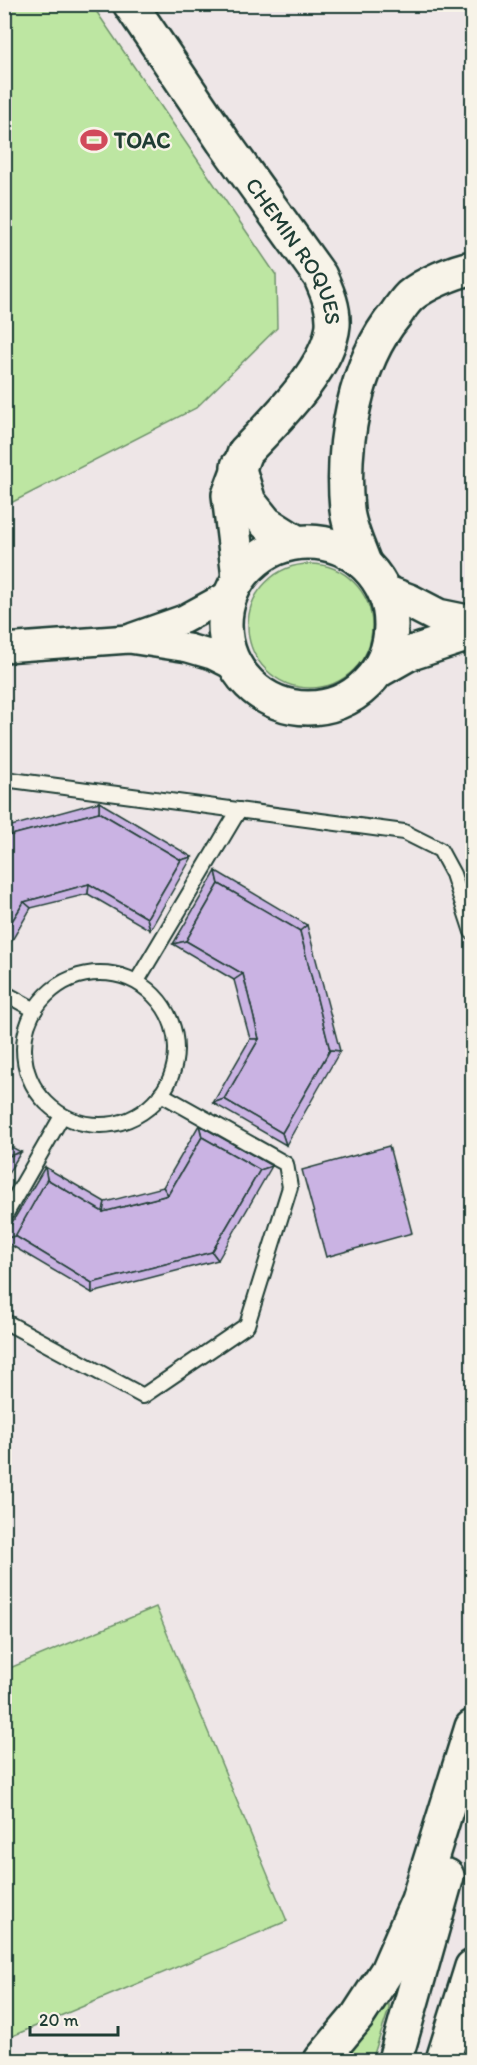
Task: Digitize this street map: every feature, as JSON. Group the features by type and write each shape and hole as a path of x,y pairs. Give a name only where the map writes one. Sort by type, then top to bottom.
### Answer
{"main road":[{"name":"CHEMIN ROQUES","path":"130,4 223,141 320,276 331,300 333,326 324,352 310,379 245,452 238,466 229,495 235,585"},
{"path":"364,563 347,512 346,453 351,414 362,377 384,328 410,296 456,271 472,268"},
{"path":"238,466 249,502 266,523 296,542"},
{"path":"296,542 315,542 333,545 349,552 364,563 376,576 385,592 390,612 391,632 387,652 378,671 364,687 347,699 326,707 304,709 281,704 260,693 236,667 226,644 225,627 225,619 235,585 255,560 274,548 296,542"},
{"path":"385,592 438,616 472,623"},
{"path":"378,671 408,654 472,633"},
{"path":"321,2061 357,2017 387,1971 418,1900 472,1727"},
{"path":"395,2061 472,1785"},
{"path":"443,2061 472,1967"}],"street":[{"path":"129,639 184,619 235,585"},
{"path":"4,648 129,639 188,648 212,655 236,667"}],"lane":[{"path":"4,778 404,832 440,850 453,874 472,932"},
{"path":"137,981 239,810"},
{"path":"85,973 111,973 137,981 156,996 169,1016 176,1039 175,1063 167,1086 152,1105 132,1118 109,1125 85,1124 62,1116 42,1099 28,1076 23,1050 27,1024 40,1000 60,983 85,973"},
{"path":"4,993 35,1010"},
{"path":"4,1321 143,1396 246,1325 290,1187 286,1164 161,1094"},
{"path":"4,1217 62,1116"}],"green space":[{"name":"TOAC","path":"4,5 92,5 276,275 277,328 196,408 5,506"},
{"path":"310,564 334,569 354,582 367,602 372,626 367,650 354,670 334,683 310,688 286,683 266,670 253,650 248,626 253,602 266,582 286,569"},
{"path":"156,1607 287,1921 5,2039 5,1670"},
{"path":"387,2000 389,2009 372,2060 338,2060"}],"building":[{"path":"99,802 192,857 181,860 99,812"},
{"path":"99,802 99,812 4,837 4,828"},
{"path":"99,812 181,860 147,918 89,884 24,902 4,934 4,837"},
{"path":"192,857 150,930 147,918 181,860"},
{"path":"216,871 219,884 186,941 173,944"},
{"path":"216,871 307,925 300,931 219,884"},
{"path":"89,884 88,894 31,908 24,902"},
{"path":"89,884 147,918 150,930 88,894"},
{"path":"219,884 300,931 330,1050 282,1133 224,1099 259,1039 243,974 186,941"},
{"path":"24,902 31,908 4,954 4,934"},
{"path":"307,925 340,1051 330,1050 300,931"},
{"path":"186,941 243,974 234,980 173,944"},
{"path":"243,974 259,1039 250,1039 234,980"},
{"path":"250,1039 259,1039 224,1099 213,1103"},
{"path":"330,1050 340,1051 286,1145 282,1133"},
{"path":"224,1099 282,1133 286,1145 213,1103"},
{"path":"199,1125 272,1166 260,1170 202,1137"},
{"path":"199,1125 202,1137 168,1195 163,1187"},
{"path":"202,1137 260,1170 212,1252 92,1283 15,1236 47,1179 103,1212 168,1195"},
{"path":"4,1143 21,1152 9,1156 4,1153"},
{"path":"389,1146 412,1233 326,1257 302,1170"},
{"path":"21,1152 4,1180 4,1163 9,1156"},
{"path":"272,1166 218,1260 212,1252 260,1170"},
{"path":"45,1167 105,1202 103,1212 47,1179"},
{"path":"45,1167 47,1179 15,1236 4,1239 4,1236"},
{"path":"163,1187 168,1195 103,1212 105,1202"},
{"path":"15,1236 92,1283 92,1293 4,1241 4,1239"},
{"path":"212,1252 218,1260 92,1293 92,1283"}],"place":[{"name":"TOAC","path":"94,140"}]}
